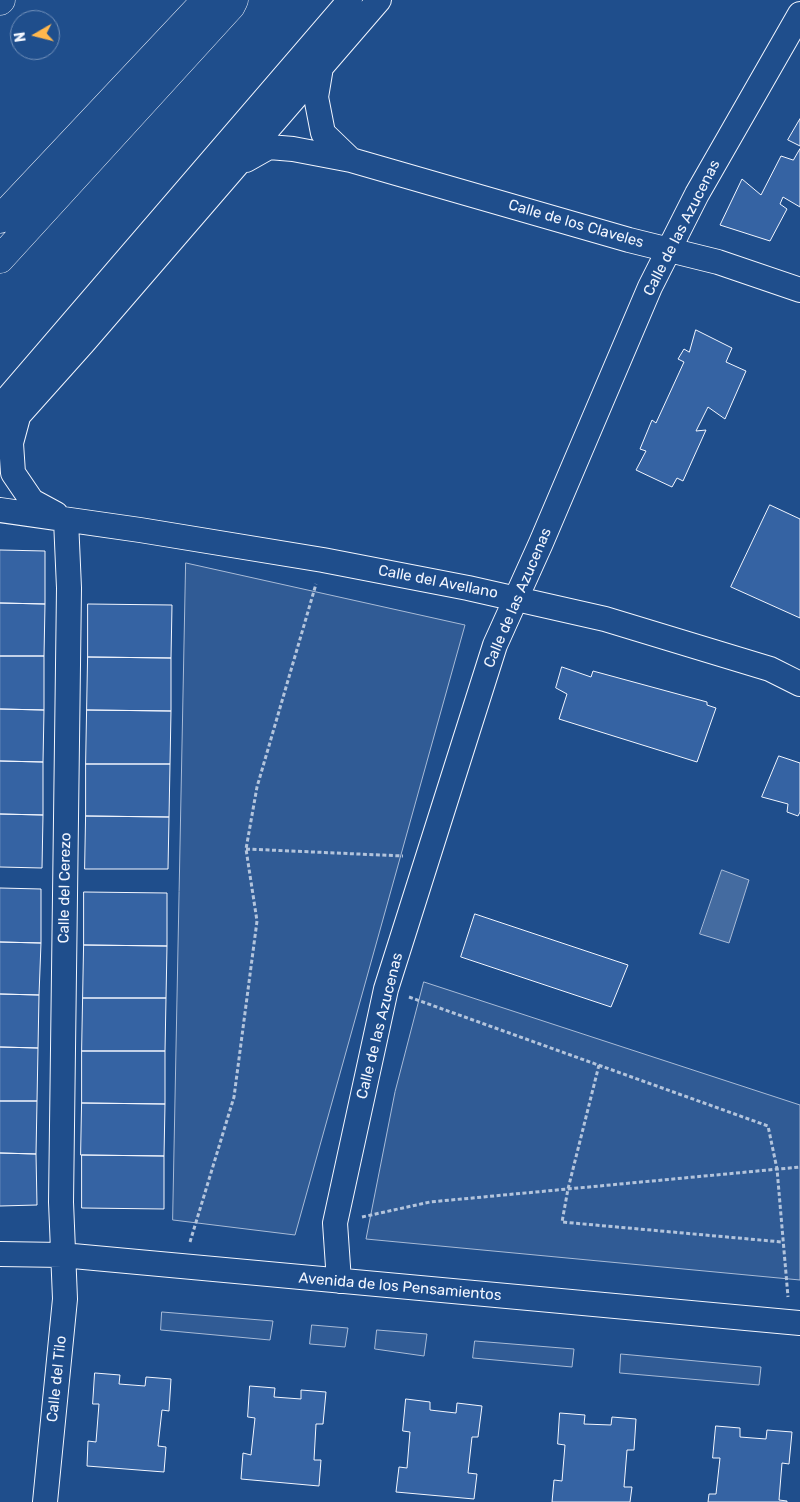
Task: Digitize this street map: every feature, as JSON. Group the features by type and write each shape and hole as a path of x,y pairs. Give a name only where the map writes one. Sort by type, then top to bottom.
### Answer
{"highway":[{"path":"0,219 206,0"},
{"path":"0,259 234,0"}],"street":[{"path":"0,436 9,412 350,0"},
{"path":"66,520 32,501 13,473 9,412 236,166 379,0"},
{"name":"Calle de las Azucenas","path":"339,1281 335,1223 386,989 496,645 650,287 697,194 800,14"},
{"path":"321,68 316,97 323,133 351,160"},
{"name":"Calle de los Claveles","path":"236,166 269,147 293,149 351,160 629,240 718,262 800,290"},
{"name":"Calle del Avellano","path":"0,510 140,530 323,560 516,598 605,619 770,670 800,684"},
{"name":"Calle del Cerezo","path":"62,1255 61,1202 69,588 66,520"},
{"name":"Avenida de los Pensamientos","path":"0,1254 62,1255 795,1323"},
{"name":"Calle del Tilo","path":"46,1502 66,1299 62,1255"}],"path":[{"path":"182,1266 234,1097 257,921 246,849 258,787 323,560"},
{"path":"246,849 409,856"},
{"path":"386,989 768,1126 778,1169 782,1242 795,1323"},
{"path":"599,1065 568,1189 562,1222 782,1242"},
{"path":"335,1223 430,1202 800,1167"}],"shaded area":[{"path":"186,563 465,625 295,1235 173,1220"},
{"path":"722,870 749,880 729,943 700,934"},
{"path":"424,982 800,1105 800,1280 366,1239 395,1092"},
{"path":"162,1312 273,1321 270,1340 161,1330"},
{"path":"312,1325 348,1328 345,1347 310,1344"},
{"path":"377,1330 427,1334 424,1356 375,1349"},
{"path":"475,1341 574,1349 572,1367 473,1358"},
{"path":"621,1354 761,1367 759,1385 620,1373"}],"building":[{"path":"800,119 800,146 788,140"},
{"path":"800,149 800,207 783,197 780,204 787,209 770,241 720,225 742,179 761,195 781,156 793,160"},
{"path":"696,330 732,348 726,362 746,371 725,419 708,407 696,431 706,430 683,481 677,478 672,487 636,470 646,451 640,449 652,420 656,423 684,362 678,359 684,349 689,352"},
{"path":"770,505 800,519 800,618 731,587"},
{"path":"0,550 45,551 45,604 0,603"},
{"path":"0,603 45,604 44,656 0,656"},
{"path":"88,604 172,605 171,658 88,657"},
{"path":"0,656 44,656 44,710 0,709"},
{"path":"88,657 171,658 171,711 87,710"},
{"path":"562,667 591,677 593,671 707,702 707,705 716,708 697,762 559,719 567,694 556,688"},
{"path":"0,709 44,710 43,762 0,761"},
{"path":"87,710 171,711 170,764 86,764"},
{"path":"779,756 800,763 800,812 798,816 787,812 788,804 762,797"},
{"path":"0,761 43,762 43,815 0,814"},
{"path":"86,764 170,764 169,817 86,816"},
{"path":"0,814 43,815 42,868 0,867"},
{"path":"86,816 169,817 168,869 85,869"},
{"path":"0,888 41,889 41,943 0,942"},
{"path":"84,892 167,893 167,946 84,945"},
{"path":"475,914 628,965 611,1007 461,957"},
{"path":"0,942 41,943 39,995 0,994"},
{"path":"84,945 167,946 166,998 83,998"},
{"path":"0,994 39,995 38,1048 0,1047"},
{"path":"83,998 166,998 165,1051 82,1051"},
{"path":"0,1047 38,1048 37,1101 0,1101"},
{"path":"82,1051 165,1051 165,1104 82,1103"},
{"path":"0,1101 37,1101 36,1154 0,1153"},
{"path":"82,1103 165,1104 164,1156 81,1155"},
{"path":"0,1153 36,1154 37,1205 0,1206"},
{"path":"82,1155 164,1156 164,1209 82,1208"},
{"path":"95,1373 120,1375 119,1384 145,1386 146,1377 171,1379 169,1411 162,1410 158,1446 166,1447 164,1472 87,1466 88,1441 96,1442 99,1404 93,1404"},
{"path":"250,1386 275,1388 274,1397 301,1399 301,1390 326,1392 323,1424 316,1424 314,1460 321,1460 319,1486 241,1479 243,1453 251,1455 255,1418 248,1417"},
{"path":"406,1399 430,1402 430,1410 456,1413 457,1403 482,1406 478,1437 472,1437 468,1473 477,1474 474,1499 396,1492 399,1467 407,1468 410,1432 403,1431"},
{"path":"560,1413 585,1415 584,1424 611,1425 612,1417 636,1419 634,1450 627,1450 624,1487 632,1487 630,1502 552,1502 554,1480 562,1481 565,1445 558,1444"},
{"path":"716,1426 740,1428 740,1437 766,1439 767,1430 792,1432 789,1464 782,1463 779,1500 787,1502 708,1502 709,1494 716,1494 720,1458 713,1458"}]}
